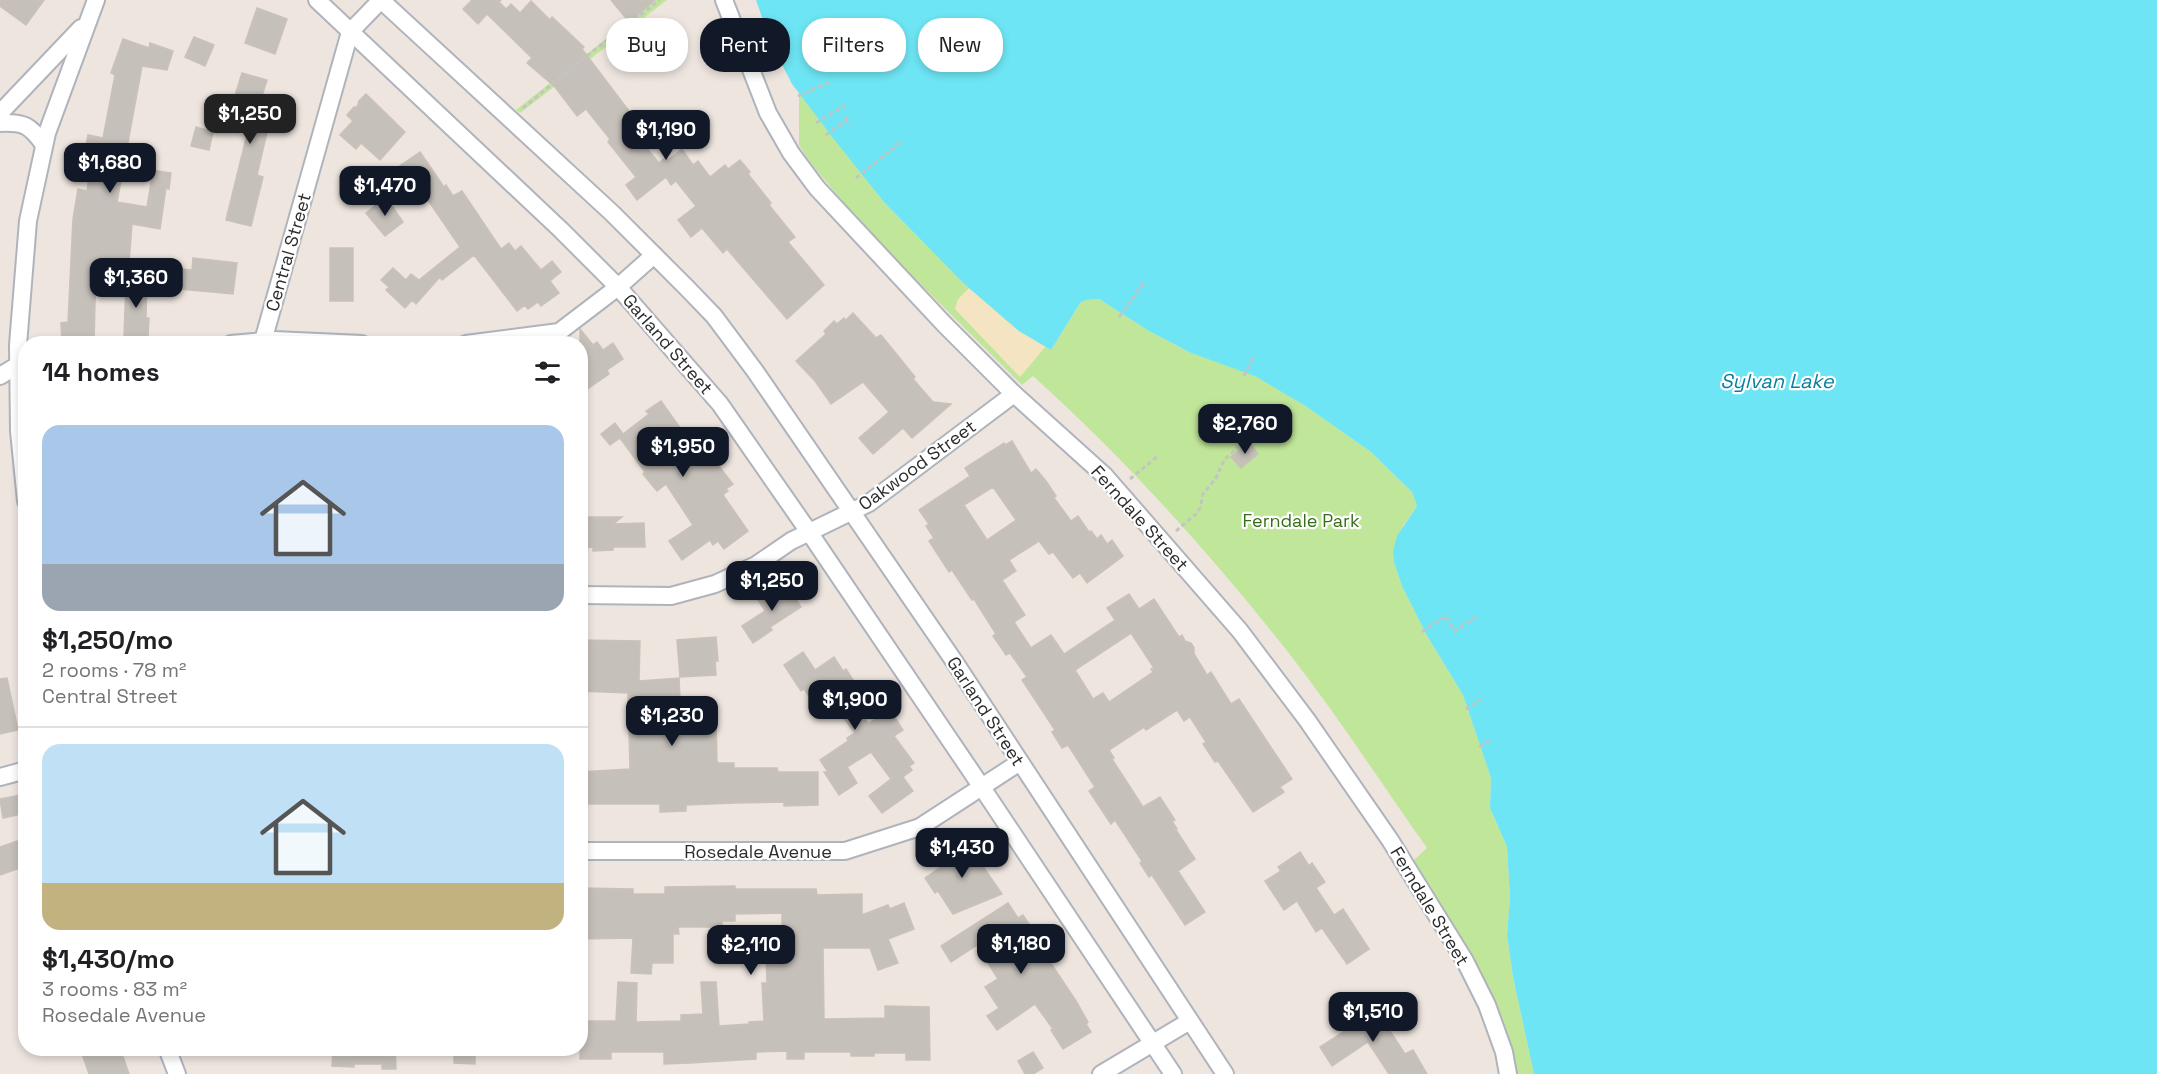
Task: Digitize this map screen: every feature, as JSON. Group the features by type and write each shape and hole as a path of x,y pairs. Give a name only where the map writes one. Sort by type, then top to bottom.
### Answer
{"street":[{"path":"19,336 28,221 44,145 96,0"},
{"name":"Garland Street","path":"317,0 481,153 618,287 720,404 981,786 1173,1074"},
{"name":"Garland Street","path":"381,0 654,255 693,294 724,330 954,661 1225,1074"},
{"name":"Central Street","path":"264,336 350,32 381,0"},
{"name":"Ferndale Street","path":"724,0 768,113 791,153 816,188 945,325 1014,394 1112,483 1240,631 1306,720 1390,840 1465,961 1487,1005 1504,1052 1508,1074"},
{"path":"0,113 86,23"},
{"path":"0,123 17,122 33,129 44,145"},
{"path":"528,336 559,332 618,287 654,255"},
{"path":"0,376 18,365 18,345"},
{"name":"Oakwood Street","path":"588,595 671,596 715,585 756,565 791,541 869,503 1014,394"},
{"name":"Rosedale Avenue","path":"588,851 844,851 920,827 1020,762"},
{"path":"0,777 18,772"},
{"path":"1101,1074 1190,1021"},
{"path":"169,1056 177,1074"}],"path":[{"path":"511,120 584,58 660,0"},
{"path":"798,96 829,82"},
{"path":"816,123 845,105"},
{"path":"826,135 847,120"},
{"path":"856,177 903,140"},
{"path":"1119,317 1145,281"},
{"path":"1244,376 1254,355"},
{"path":"1181,526 1200,508 1203,494 1216,478 1224,460 1244,442"},
{"path":"1134,475 1159,455"},
{"path":"1422,632 1446,616 1455,631 1476,617"},
{"path":"1466,709 1481,699"},
{"path":"1479,747 1492,739"}],"green space":[{"path":"655,0 667,0 644,18 632,18"},
{"path":"606,39 606,47 520,113 516,110"},
{"name":"Ferndale Park","path":"799,93 883,201 962,282 1019,331 1051,350 1080,303 1099,299 1149,331 1191,353 1255,375 1304,405 1371,452 1412,492 1417,506 1403,526 1394,562 1402,586 1426,634 1463,695 1491,779 1490,808 1507,847 1510,897 1507,935 1513,977 1534,1074 1518,1074 1510,1045 1487,990 1414,860 1427,848 1306,676 1228,579 1134,474 1033,376 1022,385 902,266 848,208 799,145"}],"sand":[{"path":"969,288 1019,331 1046,346 1020,377 955,309 958,299"}],"water":[{"name":"Sylvan Lake","path":"756,0 2157,0 2157,1074 1534,1074 1513,977 1507,935 1510,897 1507,847 1490,808 1491,779 1463,695 1426,634 1402,586 1394,562 1393,551 1397,536 1417,506 1412,492 1371,452 1304,405 1255,376 1191,353 1149,331 1099,299 1080,303 1051,350 1019,331 962,282 883,201 792,84 786,72 790,72 790,18 762,18"}],"building":[{"path":"0,0 44,0 26,25 0,6"},
{"path":"472,0 501,0 499,2 506,9 511,4 520,13 531,1 550,20 552,17 584,47 582,49 639,124 634,128 642,138 640,140 659,163 666,157 668,160 682,149 693,165 698,161 710,177 725,165 728,169 740,160 771,203 769,205 795,237 788,242 824,285 787,319 727,249 723,253 702,228 691,237 678,220 696,206 676,181 671,185 666,177 637,200 626,185 636,177 608,142 610,139 586,109 577,116 555,87 527,63 532,58 487,14 478,24 463,9"},
{"path":"611,0 655,0 634,18 626,18"},
{"path":"257,8 287,19 275,54 245,43"},
{"path":"194,37 214,45 205,66 185,57"},
{"path":"123,39 149,48 150,43 173,51 167,70 142,66 117,202 147,207 153,170 171,173 169,189 166,188 160,229 132,224 129,263 96,260 94,336 62,336 61,323 68,322 73,219 78,189 87,191 91,161 88,160 89,157 84,156 88,135 103,138 115,75 111,73"},
{"path":"242,73 267,80 260,102 282,108 276,130 268,128 257,175 263,177 251,226 226,220 250,122 223,114 228,97 234,99"},
{"path":"366,94 405,132 380,160 361,143 356,149 340,135 353,121 347,115 354,107 357,107"},
{"path":"196,127 213,132 209,150 191,146"},
{"path":"420,152 444,187 446,185 453,196 462,191 501,249 509,243 515,251 521,246 541,270 552,261 561,272 550,281 559,293 541,306 538,302 528,309 525,305 517,311 474,255 442,280 440,277 416,304 412,300 405,308 386,290 389,287 381,280 393,268 406,280 411,274 419,280 460,247 417,184 405,192 391,172"},
{"path":"386,197 403,222 385,236 366,213"},
{"path":"330,248 353,248 353,301 330,301"},
{"path":"193,258 237,263 233,294 168,288 170,268 192,270"},
{"path":"126,279 147,279 148,336 124,336"},
{"path":"853,313 876,338 881,335 933,402 951,404 912,438 903,428 873,454 859,438 889,412 863,382 831,404 815,381 796,361 826,334 824,331 834,321 837,324 844,318 846,320"},
{"path":"588,339 593,345 597,342 603,350 613,343 623,359 607,370 609,374 588,388"},
{"path":"661,401 683,432 689,428 733,484 726,489 728,491 723,495 748,531 724,549 718,541 713,545 710,540 682,560 669,541 693,525 666,484 657,491 620,438 610,445 601,434 615,423 623,434 649,414 646,411"},
{"path":"1012,441 1031,473 1036,469 1046,481 1056,496 1054,498 1071,521 1078,516 1097,539 1101,535 1107,544 1112,540 1123,556 1087,583 1080,573 1073,578 1053,552 1049,554 1039,541 1009,560 1016,571 1002,580 1025,615 1014,622 1031,648 1051,635 1064,654 1115,620 1107,608 1129,594 1139,609 1154,599 1179,637 1182,635 1185,641 1191,643 1194,654 1207,675 1211,672 1231,704 1239,699 1292,779 1280,787 1284,792 1253,812 1218,761 1215,762 1203,744 1206,742 1190,717 1184,721 1177,710 1146,730 1144,727 1109,750 1114,758 1112,759 1143,807 1160,797 1175,820 1172,821 1176,830 1195,859 1178,871 1205,912 1185,925 1152,875 1149,877 1140,863 1142,861 1115,820 1111,824 1089,791 1095,787 1068,745 1062,748 1052,732 1055,730 1022,680 1027,677 1010,653 1006,655 993,636 996,634 974,599 972,600 952,570 949,572 929,541 934,538 926,526 929,524 919,510 970,476 965,468 1004,443 1005,445","holes":["993,487 1016,520 987,540 964,505","1131,633 1154,668 1151,669 1153,672 1109,702 1103,693 1093,699 1075,670"]},
{"path":"1249,442 1258,454 1241,468 1231,457"},
{"path":"588,517 622,517 613,524 644,523 645,547 613,547 613,550 593,551 593,547 588,547"},
{"path":"785,582 801,607 770,627 772,630 753,643 742,626 765,611 758,600"},
{"path":"716,637 718,661 715,661 716,675 680,677 677,640"},
{"path":"588,640 640,641 639,681 679,678 681,722 716,723 717,763 734,763 734,768 777,768 778,772 818,772 818,805 784,806 784,802 686,805 686,811 660,812 660,804 588,804 588,772 630,769 628,693 588,691"},
{"path":"803,652 815,670 834,657 843,671 846,669 859,689 850,696 868,724 890,710 903,730 894,736 914,763 909,766 912,770 903,777 913,791 882,813 869,796 891,779 871,752 847,767 857,783 839,795 824,772 828,772 820,760 848,741 847,738 855,733 835,706 822,714 804,689 801,691 784,665"},
{"path":"7,678 18,730 0,734 0,679"},
{"path":"18,796 18,815 3,818 0,799"},
{"path":"962,836 1002,894 953,914 938,891 935,893 925,878 950,861 942,849"},
{"path":"18,841 18,869 0,875 0,847"},
{"path":"1300,852 1309,866 1312,863 1325,882 1316,888 1334,915 1343,909 1369,949 1347,964 1322,928 1316,932 1297,901 1284,910 1265,881 1281,871 1278,867"},
{"path":"735,886 735,889 816,889 817,895 862,894 862,915 888,905 890,909 904,903 914,929 888,939 898,963 878,970 870,948 823,948 824,1019 885,1018 885,1006 929,1007 930,1060 906,1060 906,1053 851,1056 851,1052 804,1052 804,1059 787,1059 787,1051 756,1052 756,1059 690,1063 664,1064 664,1052 611,1052 611,1059 580,1059 580,1056 588,1056 588,1021 616,1021 618,982 637,983 636,1022 681,1021 681,1015 703,1014 701,982 716,982 719,1026 764,1021 762,983 767,983 766,955 782,954 782,913 735,914 735,921 722,921 722,927 678,927 679,934 673,934 673,963 652,963 651,974 631,973 633,938 588,939 588,888 633,889 633,894 665,894 665,887"},
{"path":"1008,903 1018,918 1023,915 1031,927 1028,929 1088,1022 1086,1024 1091,1032 1063,1049 1051,1030 1053,1029 1035,1004 997,1030 987,1016 999,1008 985,987 998,979 977,945 951,962 941,946"},
{"path":"1369,999 1405,1054 1413,1050 1427,1074 1389,1074 1368,1042 1332,1066 1320,1047 1359,1022 1351,1010"},
{"path":"1033,1052 1043,1068 1033,1074 1025,1074 1018,1061"},
{"path":"83,1056 123,1056 129,1074 89,1074"},
{"path":"333,1056 395,1056 396,1069 382,1069 382,1064 354,1064 354,1067 332,1066"},
{"path":"454,1056 475,1056 475,1064 454,1063"}]}
